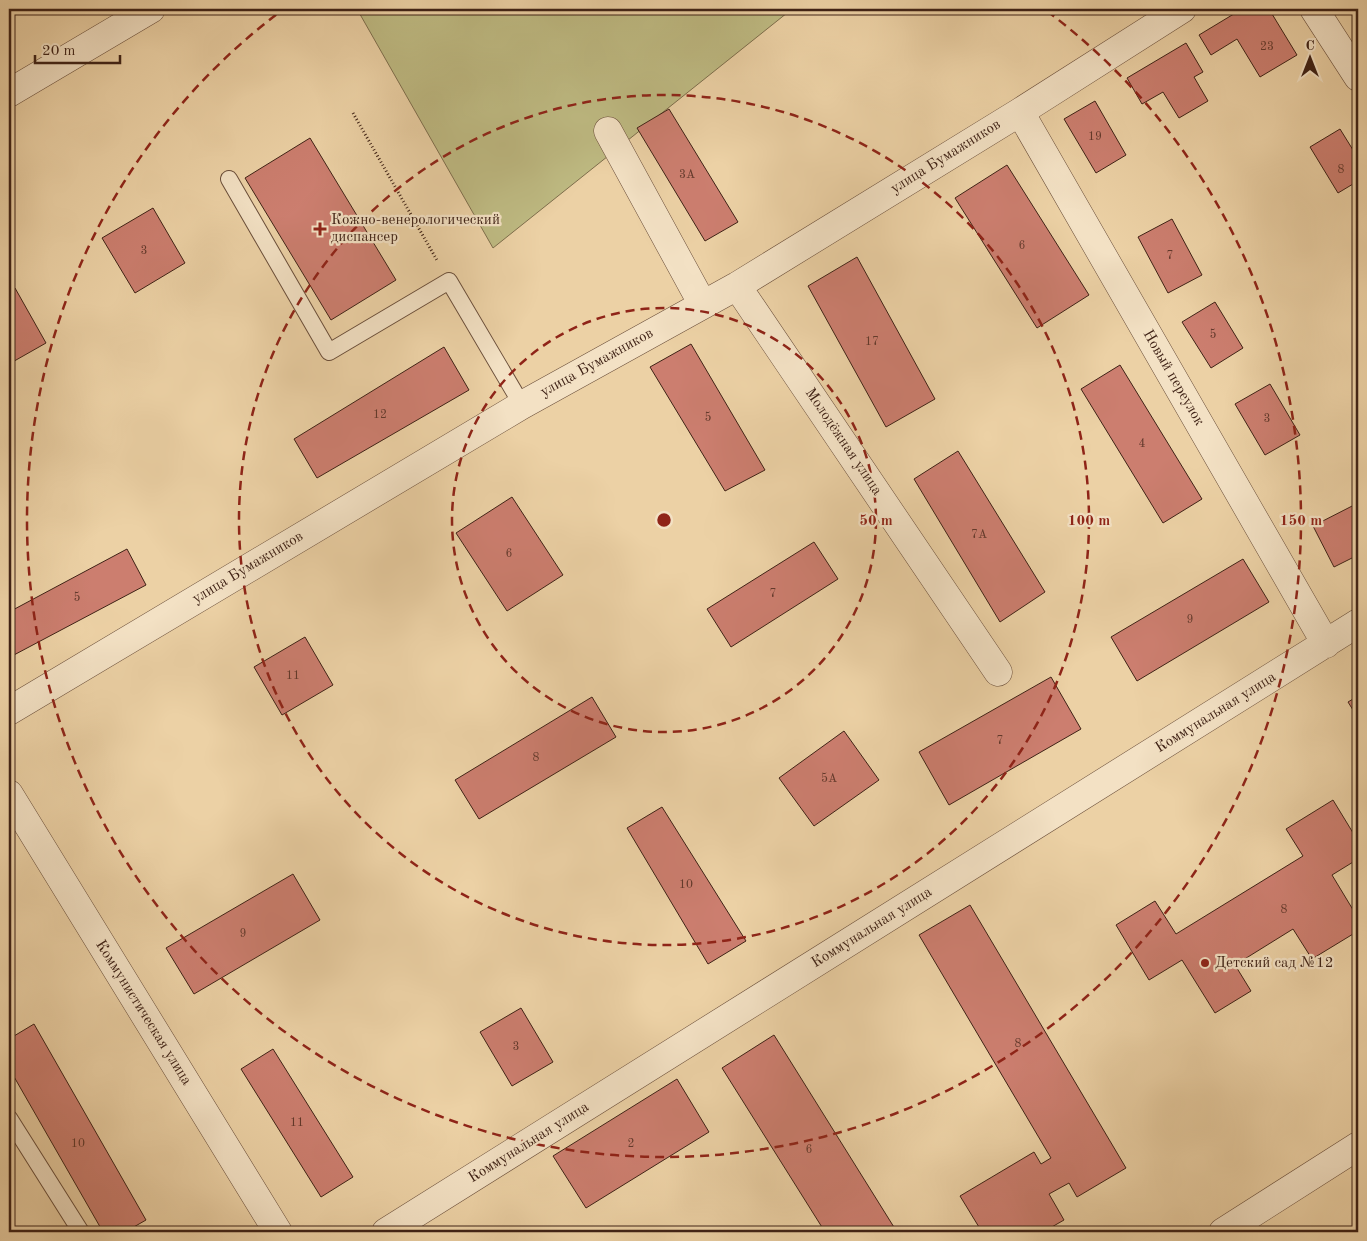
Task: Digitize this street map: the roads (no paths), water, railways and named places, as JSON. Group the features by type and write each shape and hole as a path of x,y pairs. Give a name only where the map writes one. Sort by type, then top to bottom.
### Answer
{"street":[{"path":"9,93 151,9"},
{"name":"улица Бумажников","path":"9,711 522,405 738,286 1020,112 1182,9"},
{"path":"1314,9 1358,77"},
{"name":"Новый переулок","path":"1020,112 1326,644"},
{"path":"608,131 703,304"},
{"name":"Молодёжная улица","path":"738,286 998,672"},
{"name":"Коммунальная улица","path":"386,1232 1358,623"},
{"name":"Коммунистическая улица","path":"9,794 273,1231"},
{"path":"1223,1232 1358,1146"}],"lane":[{"path":"229,179 329,352 449,281 522,405"},
{"path":"9,1118 81,1232"}],"place":[{"name":"Кожно-венерологический диспансер","path":"320,229"},
{"name":"Детский сад №12","path":"1205,963"}]}
